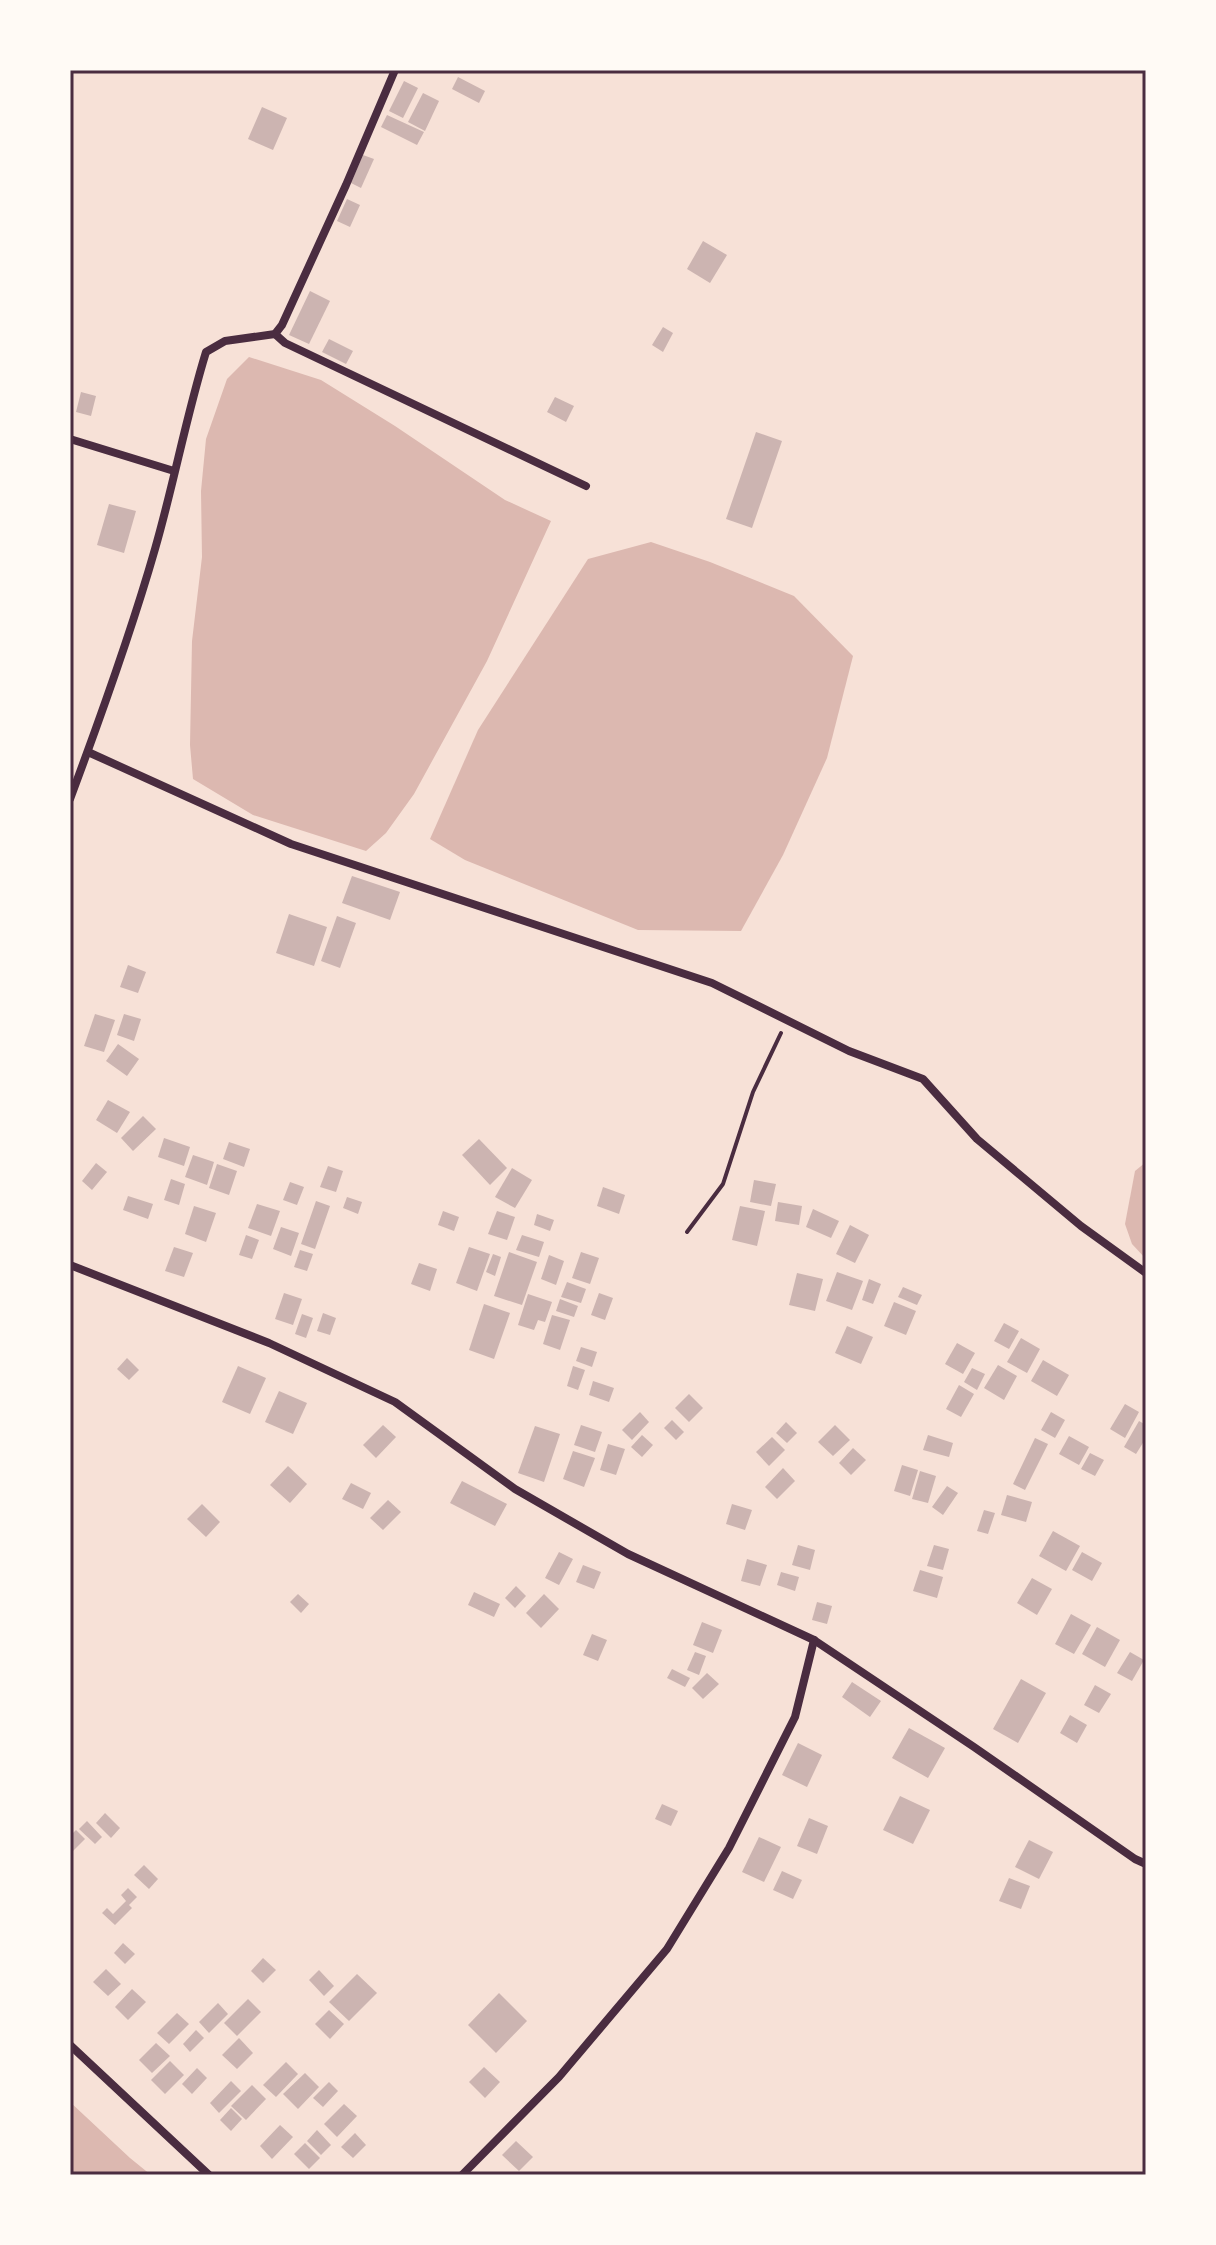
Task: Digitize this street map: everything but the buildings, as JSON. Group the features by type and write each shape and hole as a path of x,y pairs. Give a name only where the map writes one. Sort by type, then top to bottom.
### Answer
{"street":[{"path":"70,799 155,548 206,352 225,341 275,334 282,325 395,70"},
{"path":"275,334 299,350 586,486"},
{"path":"70,439 174,471"},
{"path":"88,752 291,844 712,983 849,1051 923,1079 977,1139 1081,1226 1146,1273"},
{"path":"70,1265 269,1343 395,1402 515,1489 628,1554 814,1640 1146,1864"},
{"path":"462,2175 559,2077 667,1949 729,1848 795,1717 814,1640"},
{"path":"70,2045 209,2175"}],"path":[{"path":"687,1232 723,1184 753,1092 788,1021"}],"shaded area":[{"path":"249,357 321,380 505,500 551,521 487,661 414,794 386,833 366,851 253,815 193,779 190,745 192,641 202,557 201,491 206,439 227,379"},
{"path":"651,542 794,596 853,656 827,758 783,855 741,931 638,930 465,860 430,839 478,730 588,559"},
{"path":"1146,1162 1146,1259 1132,1244 1125,1224 1135,1171"},
{"path":"70,2102 130,2158 151,2175 70,2175"}]}
